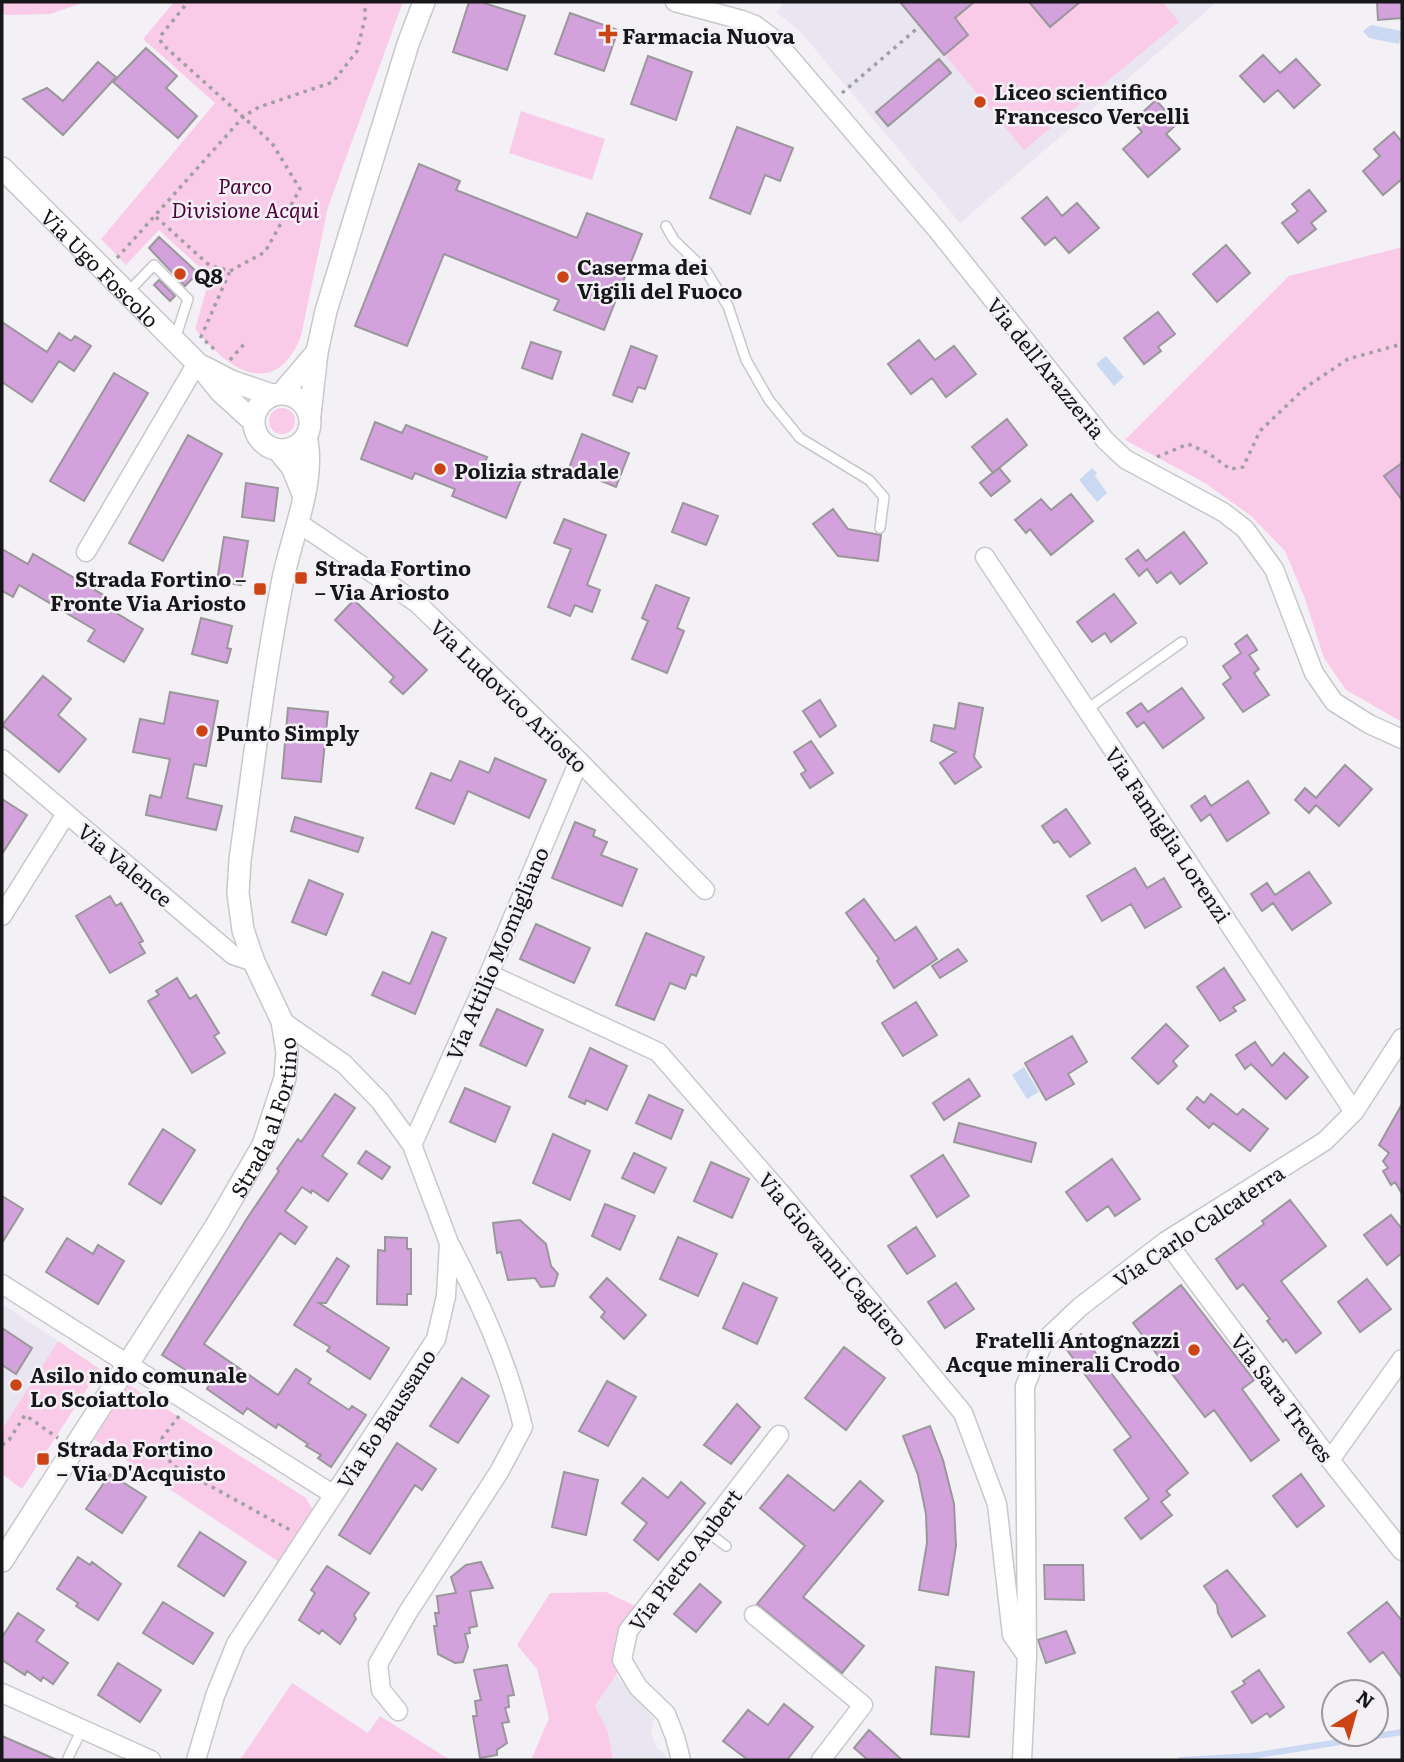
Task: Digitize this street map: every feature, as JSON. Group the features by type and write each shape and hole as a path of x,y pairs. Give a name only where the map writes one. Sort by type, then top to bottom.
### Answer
{"street":[{"path":"317,352 277,394 258,405 253,421 258,437 270,448 294,448 306,437 311,423 317,352 326,311 424,2"},
{"name":"Via dell'Arazzeria","path":"675,2 732,16 755,25 775,40 937,231 1105,440 1143,471 1205,502 1245,529 1275,569 1314,674 1334,702 1369,724 1402,738"},
{"name":"Via Ugo Foscolo","path":"3,172 253,421"},
{"path":"86,552 198,364"},
{"name":"Via Ugo Foscolo","path":"198,364 231,381 277,394"},
{"path":"277,394 297,397 310,415"},
{"name":"Strada al Fortino","path":"2,1561 216,1226 263,1145 285,1078 287,1052 282,1021 254,962 243,930 238,893 240,860 281,586 310,466 306,437"},
{"path":"278,450 292,467 303,494"},
{"name":"Via Ludovico Ariosto","path":"297,522 417,603 579,761 705,890"},
{"name":"Via Famiglia Lorenzi","path":"985,557 1354,1112"},
{"name":"Via Valence","path":"2,759 233,955 254,962"},
{"name":"Via Attilio Momigliano","path":"412,1145 489,974 579,761"},
{"path":"2,916 66,814"},
{"name":"Via Giovanni Cagliero","path":"489,974 659,1052 784,1197 963,1413 997,1504 1012,1635 1027,1656"},
{"name":"Via Eo Baussano","path":"196,1760 215,1696 236,1644 436,1339 446,1296 449,1243 412,1145 380,1101 344,1064 282,1021"},
{"name":"Via Carlo Calcaterra","path":"1021,1760 1027,1656 1025,1386 1044,1341 1080,1307 1167,1241 1325,1141 1354,1112 1397,1057 1402,1038"},
{"name":"Via Sara Treves","path":"1167,1241 1330,1460 1402,1551"},
{"path":"398,1711 380,1690 378,1664 408,1612 499,1472 523,1427 513,1385 477,1296 449,1243"},
{"path":"2,1284 334,1495"},
{"path":"1330,1460 1402,1359"},
{"name":"Via Pietro Aubert","path":"681,1760 666,1714 638,1687 622,1660 628,1631 779,1435"},
{"path":"754,1615 863,1705 821,1760"},
{"path":"2,1693 151,1760"}],"lane":[{"path":"666,226 674,240 706,271 728,306 746,360 769,400 800,438 869,480 884,497 880,528"},
{"path":"127,294 154,265 180,290 188,299 174,340"},
{"path":"1086,710 1182,642"},
{"path":"705,1530 726,1546"},
{"path":"68,1758 82,1729"}],"path":[{"path":"188,2 162,34 162,44 272,143 299,189 265,252 230,271 201,337 219,354"},
{"path":"118,257 244,116 259,107 333,82 357,51 365,18 365,2"},
{"path":"829,103 920,26"},
{"path":"156,217 209,265 230,271"},
{"path":"228,362 245,343"},
{"path":"1143,471 1153,460 1188,443 1230,469 1243,467 1260,432 1306,387 1348,359 1402,344"},
{"path":"187,1402 162,1438 168,1459 174,1466 273,1519 304,1539"},
{"path":"2,1446 26,1415 46,1430"}],"shaded area":[{"name":"Liceo scientifico Francesco Vercelli","path":"785,2 1217,2 960,223 799,30 776,12"},
{"name":"Asilo nido comunale Lo Scoiattolo","path":"2,1304 58,1341 2,1429"},
{"path":"616,1675 654,1719 651,1733 657,1748 665,1754 667,1760 613,1760 608,1731 595,1706"}],"green space":[{"path":"2,2 85,2 50,14 7,15 2,14"},
{"name":"Parco Divisione Acqui","path":"174,2 403,2 328,207 301,336 290,356 278,368 264,373 250,372 236,366 221,356 195,329 210,277 159,230 126,265 101,239 215,103 143,39"},
{"path":"974,2 1029,2 1050,27 1080,2 1163,2 1179,22 1024,150 945,55 968,35 955,18"},
{"path":"521,111 605,139 592,180 509,153"},
{"path":"1402,247 1402,722 1346,690 1324,658 1305,599 1285,551 1251,516 1205,483 1125,440 1289,276"},
{"path":"282,408 291,412 295,421 291,430 282,434 273,430 269,421 273,412"},
{"path":"58,1341 100,1369 22,1489 2,1474 2,1429"},
{"path":"129,1385 306,1498 313,1510 279,1562 94,1439"},
{"path":"606,1592 643,1610 616,1675 595,1706 608,1731 613,1760 531,1760 549,1718 537,1669 517,1645 550,1593"},
{"path":"292,1683 368,1733 380,1716 450,1760 240,1760"}],"water":[{"path":"1371,25 1402,31 1399,44 1369,38 1363,31"},
{"path":"1106,356 1124,377 1114,386 1096,364"},
{"path":"1092,468 1107,493 1097,502 1079,480"},
{"path":"1024,1067 1039,1092 1027,1099 1012,1075"}],"building":[{"path":"469,2 481,2 525,16 507,70 453,52"},
{"path":"900,2 974,2 955,18 968,35 944,55"},
{"path":"1029,2 1080,2 1050,27"},
{"path":"1377,2 1402,2 1402,18 1378,20"},
{"path":"570,13 618,30 604,71 555,54"},
{"path":"146,48 177,76 166,88 197,116 178,138 113,82"},
{"path":"1263,55 1280,73 1296,59 1320,85 1294,108 1278,90 1264,102 1240,76"},
{"path":"648,56 692,72 676,120 631,104"},
{"path":"939,59 951,73 888,126 876,112"},
{"path":"98,62 116,77 63,135 23,99 47,88 63,101"},
{"path":"1156,100 1177,124 1166,134 1180,149 1148,177 1123,149 1142,132 1133,121"},
{"path":"737,127 793,148 780,181 765,175 750,214 710,198"},
{"path":"1394,132 1402,142 1402,179 1383,195 1363,171 1380,156 1374,149"},
{"name":"Caserma dei Vigili del Fuoco","path":"419,164 460,181 456,190 577,238 587,213 642,234 604,330 554,310 559,300 444,254 407,346 355,326"},
{"path":"1309,190 1326,211 1311,223 1316,229 1298,243 1282,223 1298,211 1292,204"},
{"path":"1047,197 1062,216 1077,203 1099,228 1069,253 1055,237 1045,245 1022,218"},
{"path":"159,237 198,273 185,286 149,248"},
{"path":"1226,245 1250,273 1217,302 1193,274"},
{"path":"159,280 175,296 170,301 154,285"},
{"path":"1158,312 1175,334 1158,347 1161,351 1144,364 1124,338"},
{"path":"2,322 47,352 59,333 71,341 75,336 91,346 74,371 59,361 32,402 2,382"},
{"path":"919,340 935,360 954,346 976,374 946,397 932,378 911,394 888,364"},
{"path":"531,342 561,352 552,379 522,368"},
{"path":"631,346 657,356 645,389 638,387 632,402 613,395"},
{"path":"114,373 148,393 84,501 50,481"},
{"path":"1007,419 1027,445 993,473 972,447"},
{"name":"Polizia stradale","path":"375,422 402,433 406,425 487,457 484,465 521,480 506,518 452,496 455,489 415,473 412,479 361,459"},
{"path":"582,434 629,453 616,487 569,468"},
{"path":"188,435 222,454 163,561 129,543"},
{"path":"1402,463 1402,500 1384,476"},
{"path":"999,468 1010,481 991,496 980,483"},
{"path":"246,483 278,488 274,521 242,517"},
{"path":"1071,494 1093,521 1051,555 1030,529 1026,533 1015,520 1041,499 1051,510"},
{"path":"683,503 718,516 706,545 672,532"},
{"path":"833,509 848,529 881,535 878,561 838,556 813,524"},
{"path":"564,519 606,535 587,585 600,590 592,612 575,605 570,616 548,607 571,549 554,543"},
{"path":"1184,532 1207,563 1180,584 1171,572 1157,583 1147,569 1139,576 1126,559 1138,550 1146,561"},
{"path":"224,537 248,541 241,585 217,581"},
{"path":"2,549 28,564 33,554 117,603 113,611 143,629 124,662 88,641 95,630 19,585 13,597 2,591"},
{"path":"656,585 689,598 677,628 684,631 667,673 632,659 648,621 642,618"},
{"path":"1114,594 1136,623 1111,642 1105,633 1092,642 1077,622"},
{"path":"354,600 427,670 403,694 390,682 394,677 335,620"},
{"path":"201,618 232,626 227,663 192,654"},
{"path":"1247,635 1257,650 1249,655 1259,669 1254,673 1269,695 1243,712 1223,684 1231,678 1223,666 1241,653 1235,644"},
{"path":"43,676 71,699 58,715 86,739 59,772 2,725"},
{"path":"1182,688 1204,718 1163,748 1144,722 1137,727 1127,713 1141,703 1148,712"},
{"path":"170,692 218,701 206,766 194,764 187,798 222,806 216,830 146,815 150,795 161,798 170,759 133,752 140,719 164,724"},
{"path":"820,700 836,726 820,737 803,711"},
{"path":"959,703 983,708 974,757 981,767 955,784 940,763 956,752 931,741 934,725 955,729"},
{"path":"288,708 328,712 321,782 282,778"},
{"path":"811,741 833,773 810,788 801,774 806,771 794,752"},
{"path":"495,758 546,780 529,818 468,791 454,824 416,808 431,773 451,781 460,761 489,773"},
{"path":"1345,765 1372,789 1339,826 1316,805 1309,813 1295,800 1305,788 1316,798"},
{"path":"1248,781 1269,813 1227,841 1210,814 1201,821 1191,806 1205,796 1211,806"},
{"path":"2,799 27,815 2,854"},
{"path":"1066,809 1090,843 1070,857 1058,841 1054,843 1042,826"},
{"path":"295,817 363,838 358,852 291,831"},
{"path":"575,822 595,830 593,836 607,842 601,855 637,869 622,906 552,878"},
{"path":"1135,868 1147,888 1164,878 1181,907 1145,928 1131,904 1102,921 1087,896"},
{"path":"1309,872 1331,903 1292,930 1273,903 1262,911 1251,894 1267,883 1275,895"},
{"path":"309,880 343,894 326,935 292,922"},
{"path":"110,896 116,906 121,903 143,941 139,943 145,953 110,973 76,916"},
{"path":"864,899 895,941 916,927 937,959 894,988 877,961 879,959 846,913"},
{"path":"536,924 590,948 574,983 520,959"},
{"path":"432,932 446,938 415,1014 372,995 383,972 410,984"},
{"path":"646,933 704,957 696,976 691,974 685,989 670,983 654,1020 616,1005"},
{"path":"958,949 967,961 940,978 932,966"},
{"path":"1224,968 1245,1000 1233,1007 1236,1011 1220,1021 1197,987"},
{"path":"177,978 190,999 196,995 219,1033 214,1036 225,1053 192,1073 148,1001 159,995 156,991"},
{"path":"916,1002 937,1035 903,1056 882,1023"},
{"path":"497,1009 543,1030 526,1066 480,1045"},
{"path":"1166,1024 1188,1046 1173,1061 1177,1066 1158,1084 1132,1058"},
{"path":"1072,1036 1087,1062 1068,1074 1074,1084 1046,1100 1025,1063"},
{"path":"1255,1042 1272,1066 1284,1053 1308,1077 1286,1099 1251,1064 1245,1069 1236,1055"},
{"path":"590,1048 627,1066 607,1110 586,1100 585,1104 569,1097"},
{"path":"969,1079 980,1096 944,1120 933,1103"},
{"path":"465,1088 510,1107 495,1142 450,1122"},
{"path":"335,1094 355,1108 322,1156 347,1174 328,1201 302,1187 285,1211 307,1227 295,1244 280,1233 204,1344 278,1395 296,1369 311,1379 308,1383 349,1410 352,1406 366,1415 331,1467 318,1458 321,1455 306,1446 308,1444 278,1424 276,1428 247,1408 243,1414 207,1389 209,1385 162,1355 279,1171 277,1169 298,1139 301,1142"},
{"path":"1211,1094 1237,1115 1243,1109 1268,1129 1250,1151 1213,1123 1209,1128 1187,1109 1197,1097 1204,1103"},
{"path":"649,1095 683,1110 671,1139 636,1123"},
{"path":"1402,1104 1402,1194 1395,1182 1391,1185 1383,1171 1388,1168 1383,1161 1389,1153 1379,1145"},
{"path":"959,1123 1036,1143 1031,1162 954,1142"},
{"path":"163,1129 195,1150 161,1204 129,1184"},
{"path":"553,1134 590,1151 570,1200 533,1183"},
{"path":"366,1151 390,1167 382,1179 358,1163"},
{"path":"634,1153 666,1168 654,1193 622,1178"},
{"path":"943,1155 969,1196 937,1217 911,1176"},
{"path":"1112,1159 1140,1199 1115,1216 1108,1206 1087,1221 1066,1192"},
{"path":"711,1162 749,1179 732,1218 694,1201"},
{"path":"2,1196 23,1209 2,1243"},
{"path":"1290,1200 1326,1246 1281,1281 1321,1333 1296,1353 1286,1339 1283,1342 1267,1321 1270,1319 1243,1284 1237,1289 1216,1259 1264,1224 1262,1221"},
{"path":"605,1204 635,1216 620,1250 592,1236"},
{"path":"1391,1215 1402,1229 1402,1253 1387,1265 1364,1235"},
{"path":"520,1220 546,1244 551,1266 558,1274 554,1286 541,1287 535,1278 508,1280 501,1252 497,1253 493,1223"},
{"path":"916,1227 935,1256 907,1274 888,1246"},
{"path":"385,1237 407,1238 407,1249 411,1249 411,1294 407,1294 407,1305 377,1304 378,1250 385,1251"},
{"path":"678,1237 717,1254 698,1296 660,1279"},
{"path":"67,1238 93,1254 98,1245 124,1261 98,1304 46,1272"},
{"path":"337,1258 349,1266 326,1303 319,1303 389,1348 370,1379 327,1351 330,1347 294,1325"},
{"path":"607,1278 646,1315 624,1339 601,1317 605,1312 590,1297"},
{"path":"1367,1279 1391,1309 1360,1332 1338,1302"},
{"path":"743,1283 777,1298 757,1344 723,1328"},
{"path":"956,1283 974,1309 945,1328 928,1302"},
{"path":"1181,1285 1254,1380 1242,1389 1279,1440 1251,1461 1214,1410 1205,1417 1133,1323"},
{"path":"2,1328 32,1348 16,1374 2,1365"},
{"path":"1081,1334 1188,1473 1166,1491 1170,1495 1161,1502 1172,1515 1141,1539 1125,1518 1149,1499 1114,1450 1131,1437 1064,1346"},
{"path":"844,1347 885,1378 846,1430 805,1398"},
{"path":"462,1378 489,1396 458,1443 430,1426"},
{"path":"607,1381 636,1397 608,1446 579,1431"},
{"path":"737,1404 760,1427 731,1464 704,1445"},
{"path":"930,1426 943,1460 954,1504 956,1546 948,1595 919,1590 927,1543 926,1514 918,1475 903,1436"},
{"path":"397,1443 436,1469 422,1490 415,1485 370,1554 339,1535"},
{"path":"564,1472 598,1480 586,1535 552,1527"},
{"path":"110,1474 146,1497 122,1533 86,1509"},
{"path":"1301,1474 1324,1506 1297,1527 1273,1496"},
{"path":"788,1475 834,1511 860,1481 883,1501 803,1597 864,1646 842,1673 757,1604 805,1546 760,1508"},
{"path":"643,1478 668,1498 681,1482 705,1503 658,1560 634,1540 647,1523 622,1503"},
{"path":"200,1532 246,1562 224,1596 178,1566"},
{"path":"78,1557 90,1565 92,1562 121,1584 98,1620 76,1606 78,1603 57,1589"},
{"path":"481,1562 493,1588 470,1591 477,1626 469,1628 470,1633 465,1634 468,1647 463,1662 455,1663 438,1654 434,1626 437,1626 435,1613 439,1613 437,1596 456,1593 451,1577 466,1565"},
{"path":"1044,1565 1083,1565 1084,1600 1045,1599"},
{"path":"327,1566 369,1593 354,1615 356,1619 340,1644 322,1630 319,1634 299,1620 315,1593 311,1590"},
{"path":"1227,1570 1265,1616 1232,1637 1218,1613 1217,1605 1204,1586"},
{"path":"700,1584 721,1602 696,1632 674,1614"},
{"path":"163,1602 213,1633 193,1664 143,1633"},
{"path":"1387,1602 1402,1621 1402,1678 1383,1652 1370,1662 1348,1633"},
{"path":"18,1613 44,1630 36,1641 68,1663 53,1684 43,1677 41,1681 27,1671 25,1675 2,1660 2,1637"},
{"path":"1066,1631 1075,1653 1046,1663 1038,1640"},
{"path":"118,1663 161,1690 140,1722 98,1695"},
{"path":"507,1665 514,1695 508,1696 509,1707 505,1708 509,1722 502,1723 507,1743 497,1750 497,1755 480,1758 473,1716 477,1716 475,1701 481,1700 474,1670"},
{"path":"936,1667 974,1672 969,1737 931,1734"},
{"path":"1259,1670 1284,1707 1270,1717 1267,1713 1252,1723 1232,1692"},
{"path":"784,1704 813,1727 787,1760 748,1760 723,1741 748,1710 768,1725"},
{"path":"869,1730 902,1760 868,1760 854,1748"},
{"path":"2,1736 57,1760 2,1760"}],"waterway":[{"path":"1181,1760 1252,1756 1402,1732"}],"place":[{"name":"Farmacia Nuova","path":"608,34"},
{"name":"Liceo scientifico Francesco Vercelli","path":"980,102"},
{"name":"Q8","path":"180,274"},
{"name":"Caserma dei Vigili del Fuoco","path":"563,277"},
{"name":"Polizia stradale","path":"440,469"},
{"name":"Strada Fortino – Via Ariosto","path":"301,578"},
{"name":"Strada Fortino – Fronte Via Ariosto","path":"260,589"},
{"name":"Punto Simply","path":"202,731"},
{"name":"Fratelli Antognazzi Acque minerali Crodo","path":"1194,1350"},
{"name":"Asilo nido comunale Lo Scoiattolo","path":"16,1385"},
{"name":"Strada Fortino – Via D'Acquisto","path":"43,1459"}]}
